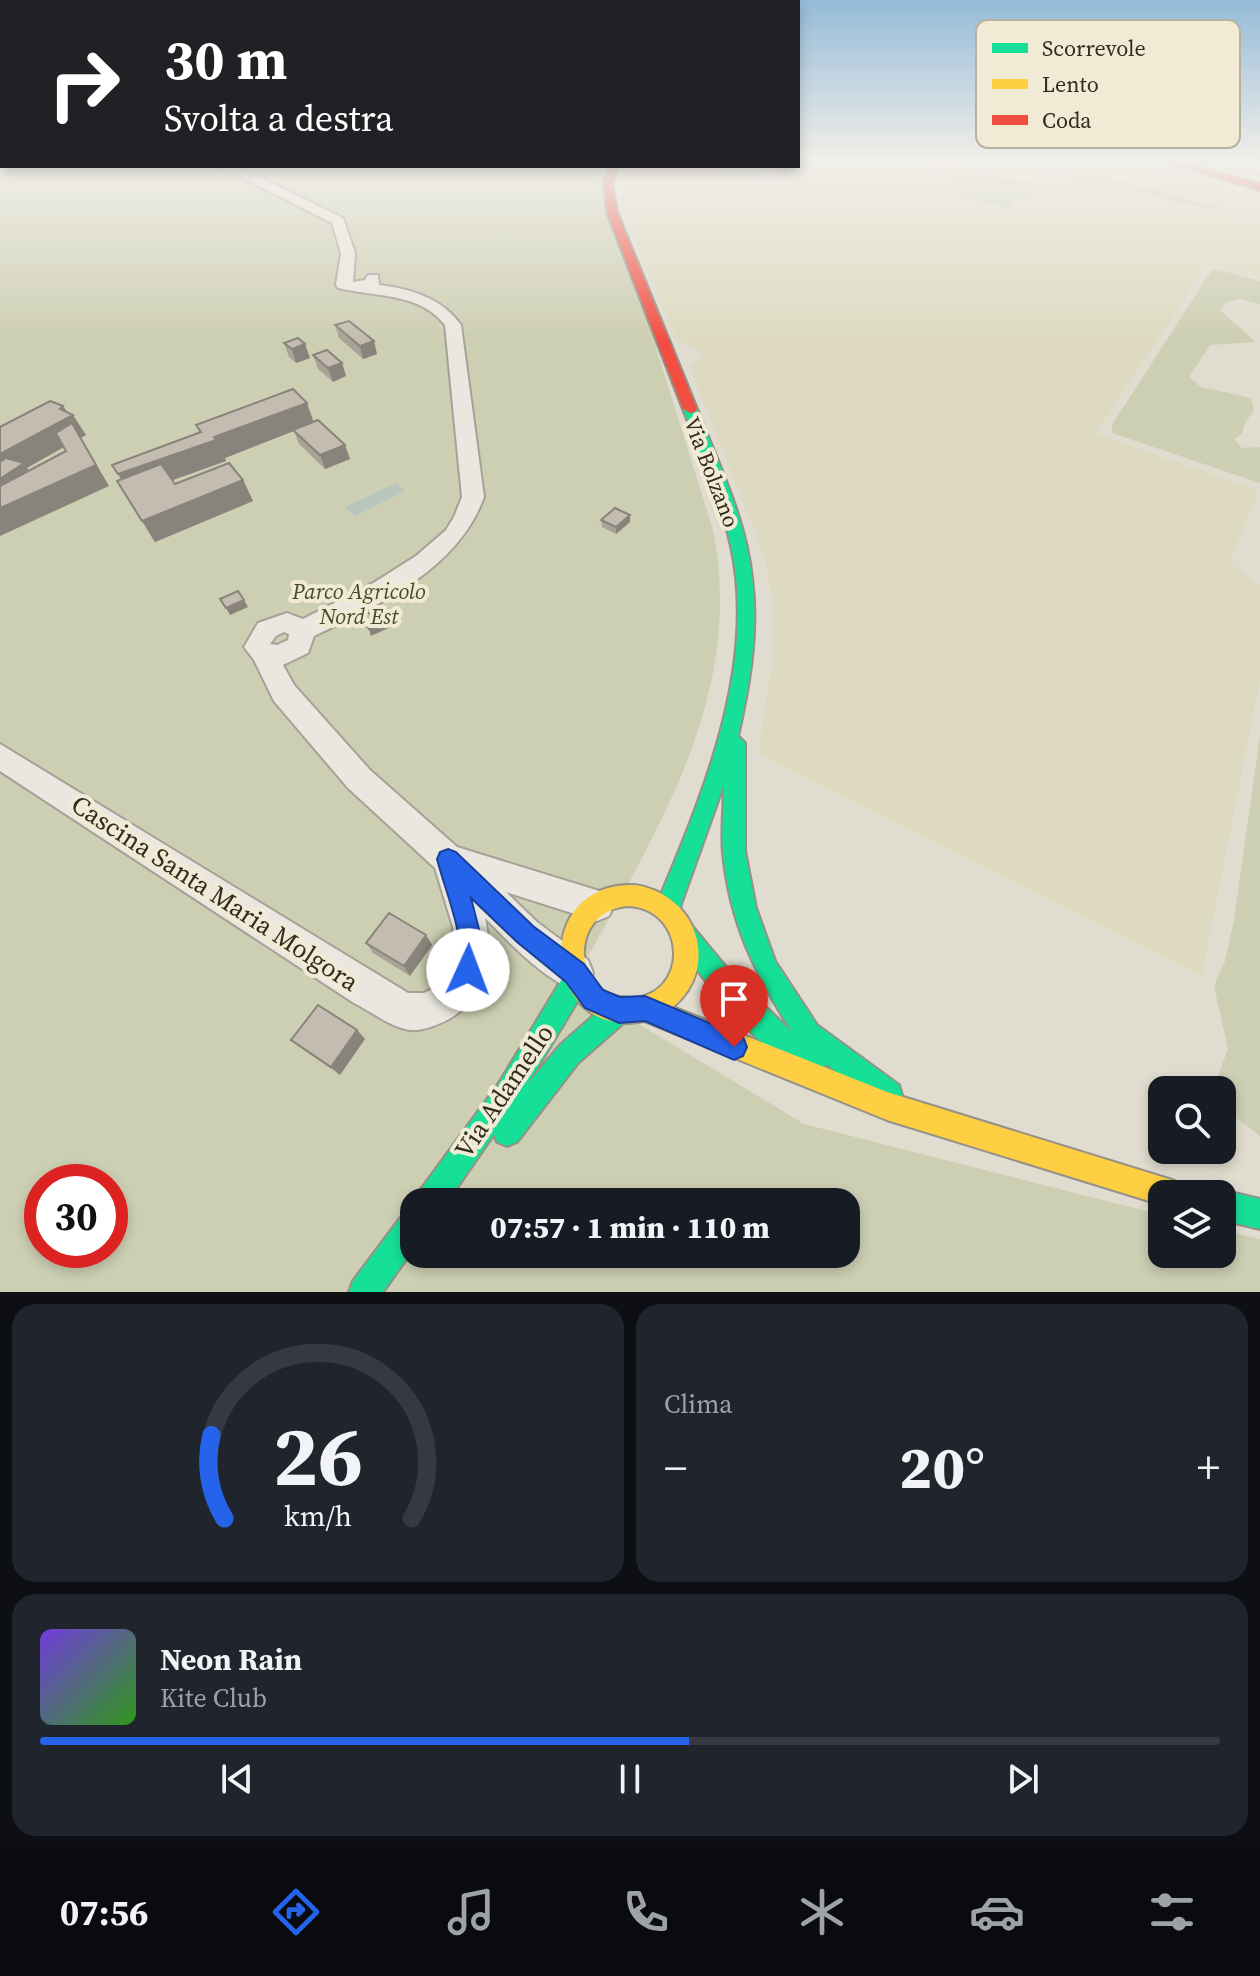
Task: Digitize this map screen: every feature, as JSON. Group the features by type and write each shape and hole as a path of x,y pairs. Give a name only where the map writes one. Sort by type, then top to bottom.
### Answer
{"main road":[{"name":"Via Bolzano","path":"616,222 725,500 737,536 746,607 744,655 735,709 689,855 669,904 670,911"},
{"path":"735,709 734,851 744,908 766,968 808,1034 916,1115"},
{"name":"Via Bolzano","path":"670,854 710,787"},
{"path":"632,895 648,880"},
{"path":"684,934 686,959 677,984 658,1003 645,1009 619,1010 594,999 576,976 572,960 574,934 587,913 620,895 658,902 670,911 725,989 786,1048 887,1106"},
{"name":"Via Adamello","path":"439,1188 508,1092 576,976"},
{"path":"645,1009 887,1106 1148,1187"},
{"name":"Via Adamello","path":"494,1149 569,1054 619,1010"},
{"path":"1236,1208 1260,1214"},
{"path":"364,1292 400,1242"},
{"path":"383,1292 402,1268"}],"street":[{"path":"339,222 345,234 346,286 372,283 432,305 447,315 453,325 473,497 464,521 431,558 331,618 303,630 302,640 293,650 279,656 265,655 284,693 359,779 525,934 576,976"},
{"name":"Cascina Santa Maria Molgora","path":"0,756 367,990 411,1012 435,1008 449,998 468,970 472,949 469,927 448,859"},
{"path":"448,859 597,905"}],"shaded area":[{"path":"628,222 1260,223 1260,278 1207,264 1096,434 1252,489 1258,495 1229,561 1260,586 1260,680 1202,976 758,754 771,668 773,604 764,555 689,367 706,354 680,340 671,328"},
{"path":"396,483 405,491 355,516 345,507"}],"green space":[{"name":"Parco Agricolo Nord Est","path":"0,222 617,222 713,530 720,592 716,653 704,711 685,767 632,877 573,984 804,1124 1148,1211 1148,1268 1236,1268 1236,1233 1260,1239 1260,1292 0,1292"},
{"path":"1213,268 1260,281 1260,304 1239,299 1225,303 1221,311 1256,342 1210,345 1189,377 1201,387 1251,398 1254,410 1242,434 1234,439 1242,448 1260,447 1260,483 1112,433 1112,425"},
{"path":"1260,735 1260,1136 1236,1118 1236,1076 1218,1076 1228,1049 1214,986 1225,961 1234,920"}],"building":[{"path":"349,321 374,341 360,346 335,325"},
{"path":"298,338 305,344 292,349 284,343"},
{"path":"327,350 342,363 328,368 313,355"},
{"path":"293,389 307,403 214,437 216,440 118,474 112,465 201,432 196,425"},
{"path":"50,401 63,406 60,409 73,415 0,454 0,427"},
{"path":"318,420 345,445 320,455 293,430"},
{"path":"72,423 96,465 0,508 0,486 66,451 56,433"},
{"path":"6,458 24,463 0,479 0,462"},
{"path":"229,463 243,480 142,521 117,481 161,464 175,484"},
{"path":"615,508 630,515 616,527 601,520"},
{"path":"238,591 244,600 226,608 220,599"},
{"path":"384,606 393,618 369,629 360,617"},
{"path":"389,913 426,935 404,966 366,943"},
{"path":"318,1005 357,1030 331,1067 291,1040"}],"traffic: fast":[{"path":"670,911 669,904 699,828 726,743 744,656 746,615 744,576 735,533 690,409"},
{"path":"735,743 734,851 744,908 766,968 808,1034 889,1095"},
{"path":"684,934 742,1004 776,1036 813,1063"},
{"path":"439,1188 508,1092 577,978"},
{"path":"507,1132 569,1054 619,1010"},
{"path":"1236,1208 1260,1214"},
{"path":"364,1292 400,1242"}],"traffic: slow":[{"path":"629,895 651,900 670,912 682,931 687,953 682,975 670,994 651,1006 629,1011 607,1006 588,994 576,975 571,953 576,931 588,912 607,900 629,895"},
{"path":"645,1009 887,1106 1148,1187"}],"traffic: jam":[{"path":"616,222 690,409"}],"route":[{"path":"468,970 472,949 469,927 448,859 525,934 575,973 594,999 619,1010 645,1009 734,1047"}]}
